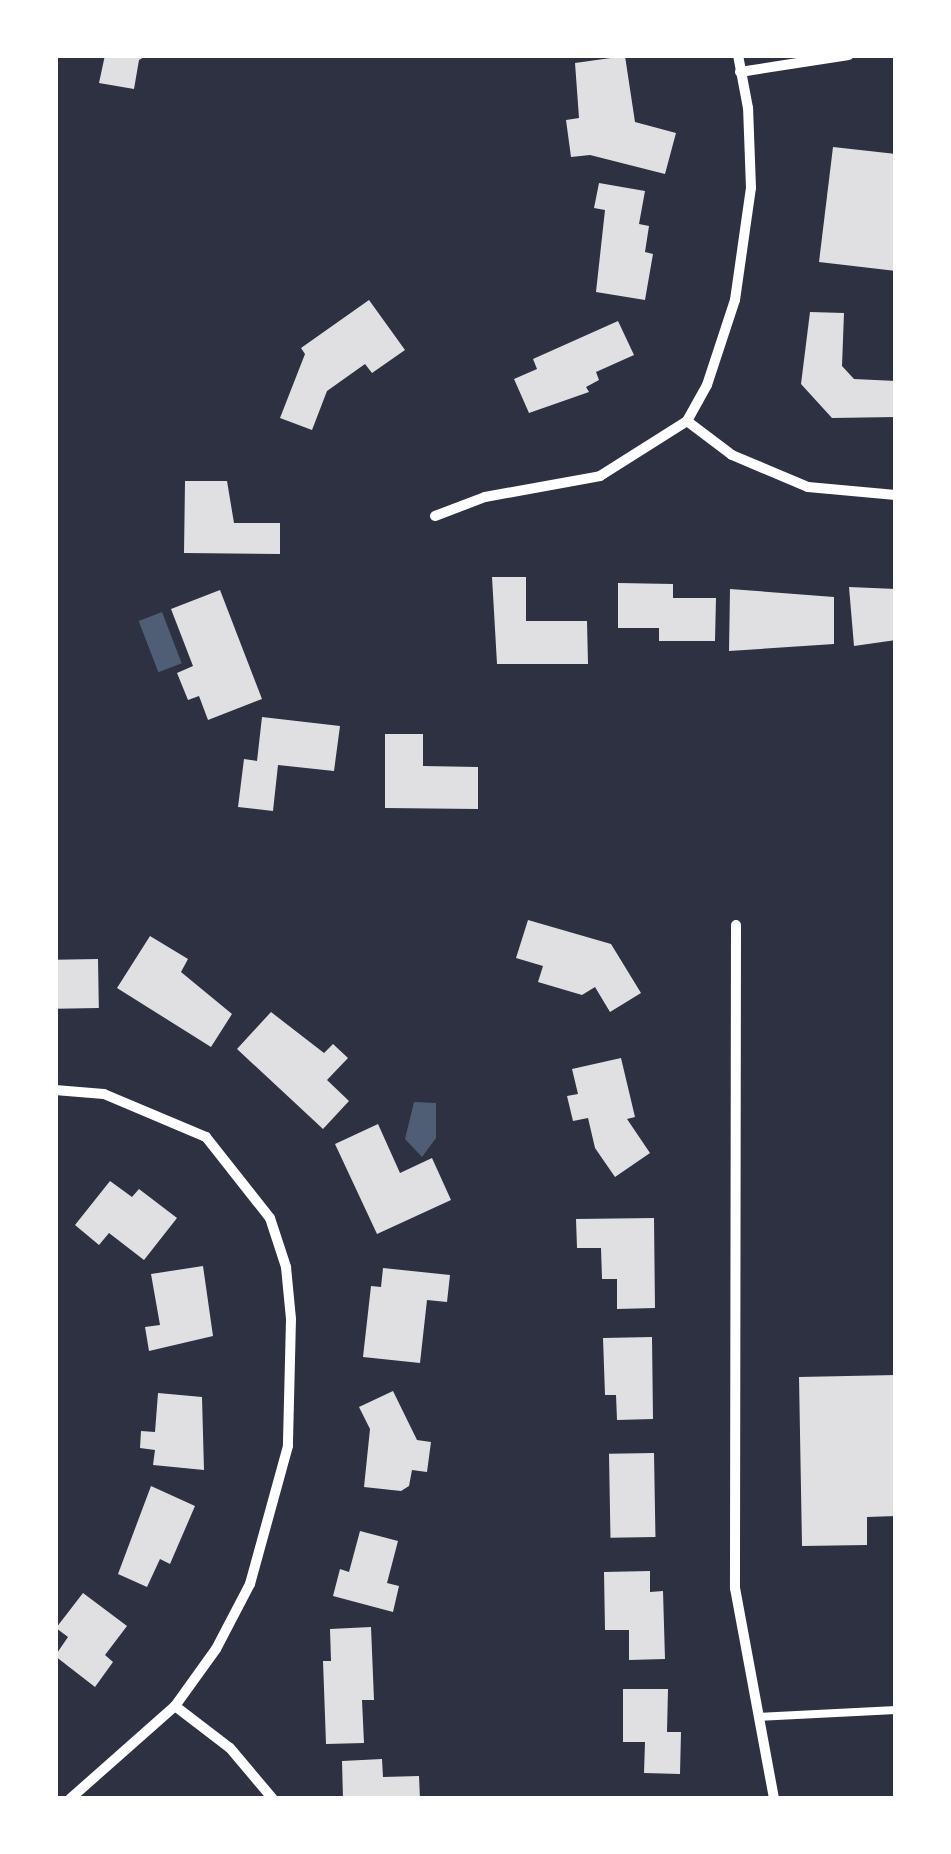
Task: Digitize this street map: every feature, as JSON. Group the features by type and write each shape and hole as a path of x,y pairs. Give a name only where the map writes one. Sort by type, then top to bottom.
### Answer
{"street":[{"path":"435,516 485,497 600,476 687,421 707,385 736,300 751,188 738,55"},
{"path":"740,72 849,55"},
{"path":"687,421 732,455 791,481 845,494 896,495"},
{"path":"736,925 736,1588 774,1799"},
{"path":"55,1090 104,1094 206,1136 270,1218 286,1267 288,1446 250,1584 216,1649 175,1706 70,1799"},
{"path":"175,1706 230,1748 273,1799"}],"lane":[{"path":"759,1717 896,1710"}],"water":[{"path":"162,612 182,663 158,672 139,621"},
{"path":"414,1102 436,1103 436,1138 422,1157 405,1139"}],"building":[{"path":"105,55 148,55 139,60 134,89 99,83"},
{"path":"625,56 635,122 676,133 665,174 590,155 571,157 566,120 579,118 575,63"},
{"path":"833,147 896,154 896,271 819,262"},
{"path":"599,183 645,191 639,224 649,226 645,252 653,254 645,300 596,292 605,210 594,208"},
{"path":"369,300 405,350 372,373 365,364 327,391 312,430 280,418 305,354 301,348"},
{"path":"810,312 844,313 842,366 854,379 896,381 896,417 832,418 801,384"},
{"path":"618,321 634,355 596,372 599,380 586,387 589,392 529,413 514,379 537,369 533,359"},
{"path":"185,481 227,481 234,523 280,523 280,554 184,553"},
{"path":"492,577 526,577 526,621 587,621 588,664 497,664"},
{"path":"618,583 673,584 673,598 716,598 715,641 659,641 659,628 618,628"},
{"path":"849,587 896,589 896,640 854,646"},
{"path":"730,589 834,597 834,644 729,651"},
{"path":"220,590 262,699 208,720 199,696 188,700 177,673 193,666 171,609"},
{"path":"262,717 340,726 334,771 278,765 273,811 238,807 244,759 257,761"},
{"path":"385,734 423,734 423,766 478,767 478,809 385,808"},
{"path":"528,920 611,944 641,993 610,1012 595,987 582,995 538,982 543,966 516,958"},
{"path":"150,936 188,959 181,972 232,1014 211,1047 117,988"},
{"path":"98,959 99,1008 56,1009 55,960"},
{"path":"271,1012 324,1053 333,1044 348,1058 327,1080 349,1101 323,1129 237,1049"},
{"path":"621,1058 635,1117 627,1119 650,1153 615,1177 595,1148 588,1118 573,1121 567,1096 578,1094 572,1069"},
{"path":"378,1124 400,1173 432,1158 451,1200 377,1234 335,1144"},
{"path":"110,1181 132,1197 139,1189 177,1218 144,1260 109,1233 99,1245 75,1225"},
{"path":"654,1218 655,1308 617,1309 617,1279 602,1279 601,1248 577,1248 576,1219"},
{"path":"203,1266 213,1336 149,1351 145,1327 160,1325 151,1274"},
{"path":"383,1268 450,1275 447,1302 427,1300 420,1363 363,1357 371,1286 381,1287"},
{"path":"652,1337 653,1419 617,1420 616,1395 605,1395 603,1338"},
{"path":"896,1375 896,1516 867,1517 867,1545 802,1546 799,1377"},
{"path":"393,1391 417,1440 431,1442 427,1472 412,1470 409,1486 401,1491 364,1487 370,1429 359,1407"},
{"path":"158,1393 202,1397 204,1470 153,1465 155,1450 140,1448 141,1431 155,1432"},
{"path":"654,1453 655,1537 610,1538 609,1454"},
{"path":"151,1486 195,1506 170,1564 160,1559 147,1587 118,1574"},
{"path":"360,1531 398,1541 387,1583 399,1586 393,1612 333,1596 340,1569 349,1572"},
{"path":"650,1571 650,1592 663,1591 665,1659 629,1660 629,1630 605,1630 604,1572"},
{"path":"83,1593 127,1626 105,1655 113,1662 95,1687 55,1656 68,1637 56,1628"},
{"path":"371,1627 374,1700 362,1700 364,1743 326,1744 323,1661 331,1661 330,1629"},
{"path":"623,1689 668,1689 667,1732 681,1732 680,1774 644,1773 645,1742 623,1742"},
{"path":"382,1759 383,1777 419,1776 420,1799 343,1799 342,1761"}]}
